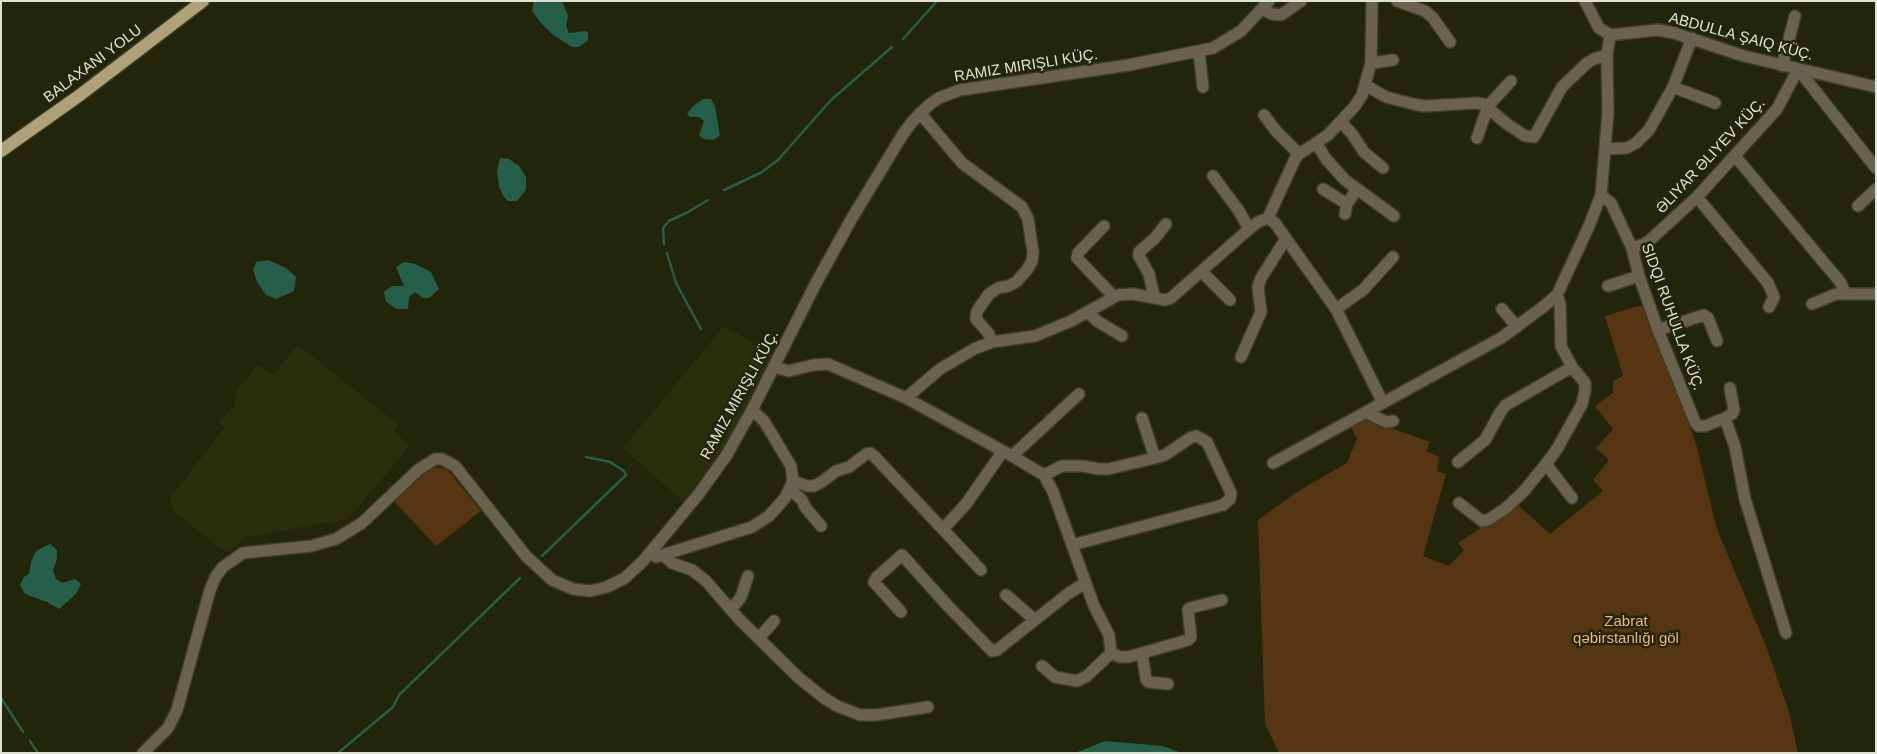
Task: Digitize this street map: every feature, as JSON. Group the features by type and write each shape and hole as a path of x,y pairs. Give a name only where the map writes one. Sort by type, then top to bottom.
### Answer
{"main road":[{"path":"1,151 80,95 203,1"}],"street":[{"path":"1266,5 1272,14 1280,15 1301,1"},
{"path":"906,398 956,358 992,342 1035,336 1125,293 1154,296 1165,300 1171,298 1249,229 1258,222 1268,218 1289,169 1299,154 1317,144 1356,106 1365,85 1371,63 1372,1"},
{"path":"1396,1 1425,11 1433,18 1450,42"},
{"path":"1273,463 1459,362 1517,327 1557,295 1601,196 1608,96 1607,55 1610,35 1599,28 1586,1"},
{"name":"RAMIZ MIRIŞLI KÜÇ.","path":"143,753 168,728 177,710 210,590 216,576 223,567 243,553 311,546 336,539 372,514 418,470 435,459 442,459 455,466 526,556 545,574 558,583 581,591 598,589 624,578 643,560 710,479 726,456 852,218 890,153 920,113 939,98 960,90 1129,65 1213,48 1233,37 1250,23 1266,5"},
{"path":"1782,66 1795,16"},
{"name":"ABDULLA ŞAIQ KÜÇ.","path":"1610,35 1658,30 1674,33 1744,56 1876,87"},
{"path":"1604,150 1627,148 1636,144 1650,130 1673,88 1692,38"},
{"path":"1199,52 1203,87"},
{"path":"1365,85 1386,97 1413,104 1478,103 1488,106 1507,124 1525,136 1534,137 1562,88 1587,63 1594,58 1607,55"},
{"path":"1371,63 1393,60"},
{"path":"1798,69 1876,168"},
{"name":"ƏLIYAR ƏLIYEV KÜÇ.","path":"1632,248 1650,240 1697,197 1777,108 1798,69"},
{"path":"1477,138 1488,106 1511,81"},
{"path":"1673,88 1715,103"},
{"path":"920,113 962,163 1022,207 1028,219 1033,252 1032,261 1016,282 1009,286 998,288 989,294 977,311 976,319 989,334 992,342"},
{"path":"1264,115 1299,154"},
{"path":"1340,122 1352,134 1364,152 1383,168"},
{"path":"1317,144 1333,169 1394,216"},
{"path":"1735,156 1841,283 1845,293"},
{"path":"1213,176 1239,211 1249,229"},
{"path":"1858,206 1876,188"},
{"path":"1323,189 1346,209 1357,189"},
{"name":"SIDQI RUHULLA KÜÇ.","path":"1601,196 1611,203 1632,248 1639,276 1658,330 1695,422 1698,426 1704,426 1725,418"},
{"path":"1697,197 1768,283 1774,297 1769,307"},
{"path":"1268,218 1275,223 1336,309 1383,403"},
{"path":"1154,296 1150,274 1139,256 1139,252 1155,238 1166,224"},
{"path":"1104,226 1078,253 1077,258 1114,297"},
{"path":"1241,357 1261,312 1258,287 1261,278 1286,240"},
{"path":"1336,309 1363,290 1393,257"},
{"path":"1202,272 1230,300"},
{"path":"1608,286 1639,276"},
{"path":"1812,304 1831,296 1845,293 1876,294"},
{"path":"1459,503 1482,521 1488,520 1517,498 1557,449 1584,397 1585,383 1572,367 1561,346 1560,304 1557,295"},
{"path":"1502,310 1517,327"},
{"path":"1088,312 1097,321 1122,336"},
{"path":"1658,330 1704,315 1708,318 1717,341"},
{"path":"774,367 790,371 813,365 828,364 906,398 1008,453 1044,475 1054,492 1085,583 1109,635 1111,653"},
{"path":"1458,462 1485,440 1500,411 1506,405 1572,367"},
{"path":"1730,388 1734,410 1732,414 1725,418 1735,447 1745,499 1786,634"},
{"path":"944,528 1008,453 1079,394"},
{"path":"752,410 764,421 791,466 792,485 805,507 821,526"},
{"path":"1366,412 1386,422 1393,421"},
{"path":"1142,418 1156,458"},
{"path":"1044,475 1062,466 1108,469 1156,458 1165,455 1196,436 1207,442 1232,493 1230,499 1223,505 1072,545"},
{"path":"792,485 814,486 836,471 849,466 866,454 870,454 944,528 981,570"},
{"path":"1546,464 1572,498"},
{"path":"643,560 752,527 769,516 777,508 792,485"},
{"path":"663,555 672,564 681,565 698,574 713,588 731,610 814,691 831,702 860,715 876,715 928,707"},
{"path":"901,612 874,582 877,577 902,555 988,649 992,651 997,650 1069,593 1085,583"},
{"path":"731,610 742,597 748,576"},
{"path":"1006,595 1035,620"},
{"path":"1111,653 1120,657 1128,657 1188,640 1190,638 1188,610 1222,600"},
{"path":"760,638 774,620"},
{"path":"1042,666 1055,677 1077,681 1087,676 1111,653"},
{"path":"1142,653 1148,682 1168,684"}],"shaded area":[{"path":"534,1 559,1 563,3 568,16 566,26 569,33 586,31 588,33 588,40 579,47 572,47 552,34 532,11"},
{"path":"703,99 711,99 715,106 720,135 714,140 704,139 699,136 704,121 699,117 690,117 687,114 693,106"},
{"path":"500,158 509,159 519,166 526,177 526,190 517,201 508,201 499,187 497,171"},
{"path":"268,260 286,268 296,277 294,291 276,299 266,295 257,282 253,270 256,262"},
{"path":"404,262 415,264 431,272 439,289 429,298 423,298 415,292 409,297 408,309 397,309 386,302 384,292 392,286 404,286 396,267"},
{"path":"724,326 774,355 720,454 684,502 623,448"},
{"path":"298,345 399,425 394,431 410,446 348,519 246,537 227,553 175,513 169,499 225,428 219,422 234,406 237,389 258,365 274,375"},
{"path":"50,544 57,550 57,559 53,570 56,579 62,583 75,579 81,584 76,594 59,609 47,602 25,594 20,585 24,577 29,574 31,562 36,551"},
{"path":"1105,741 1163,746 1182,753 1075,753"}],"green space":[{"name":"Zabrat qəbirstanlığı göl","path":"1646,304 1696,444 1717,529 1766,646 1789,712 1798,753 1279,753 1265,724 1258,520 1297,492 1347,463 1357,439 1351,427 1364,418 1430,442 1426,451 1439,457 1437,471 1446,474 1423,556 1449,566 1464,550 1458,543 1517,504 1550,534 1603,491 1593,480 1609,460 1596,448 1613,429 1595,406 1613,393 1613,381 1623,376 1605,316"},
{"path":"432,467 447,469 481,511 436,546 394,501"}],"waterway":[{"path":"903,39 937,1"},
{"path":"724,190 762,172 778,160 831,100 892,47"},
{"path":"664,244 663,228 669,221 708,200"},
{"path":"667,253 676,283 701,329"},
{"path":"542,556 626,475 624,471 610,462 586,457"},
{"path":"338,753 393,707 399,695 520,578"},
{"path":"1,698 23,732"},
{"path":"30,741 38,753"}]}
